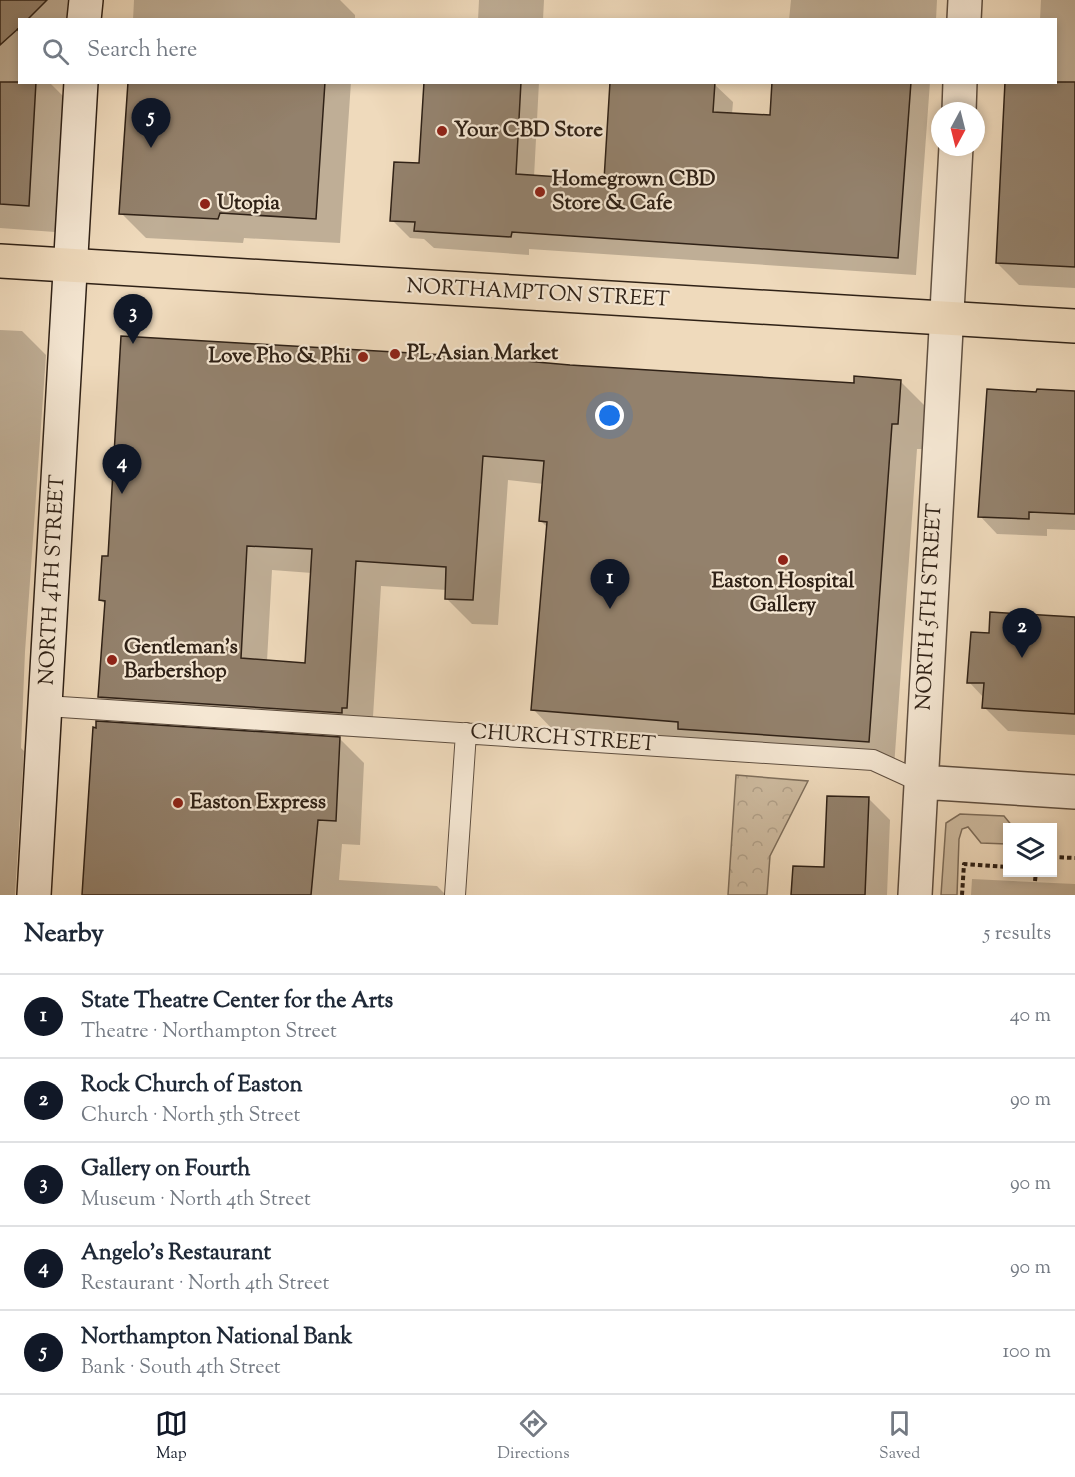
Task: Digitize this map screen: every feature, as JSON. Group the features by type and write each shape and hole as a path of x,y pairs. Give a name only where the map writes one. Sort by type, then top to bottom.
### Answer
{"main road":[{"name":"NORTHAMPTON STREET","path":"0,261 1075,326"}],"street":[{"path":"84,18 86,0"},
{"path":"964,18 965,0"},
{"name":"NORTH 4TH STREET","path":"34,895 81,84"},
{"path":"959,102 960,84"},
{"name":"NORTH 5TH STREET","path":"915,895 955,156"},
{"name":"CHURCH STREET","path":"921,782 1075,792"}],"lane":[{"name":"CHURCH STREET","path":"46,706 873,760 921,782"},
{"path":"455,895 466,733"}],"path":[{"path":"1057,857 1075,858"},
{"path":"962,895 964,864 1003,867"},
{"path":"1035,881 1036,877"}],"green space":[{"path":"736,775 808,781 770,856 767,895 728,895"},
{"path":"960,814 1004,816 1010,823 1003,823 1003,844 981,843 968,827 962,829 959,839 957,895 941,895 946,823"}],"building":[{"path":"0,0 47,0 29,18 18,18 18,29 0,45"},
{"path":"0,82 36,84 29,206 0,204"},
{"path":"1075,82 1075,267 996,263 1005,84"},
{"path":"128,84 325,84 316,219 220,213 218,219 119,214"},
{"path":"424,84 521,84 516,174 604,180 610,84 715,84 713,112 770,115 772,84 911,84 898,258 512,232 511,237 414,231 415,222 390,221 394,162 419,163"},
{"path":"121,336 480,357 854,383 854,376 901,380 898,424 892,424 869,742 678,729 678,722 531,710 547,522 539,521 544,461 483,456 473,600 445,599 446,567 356,561 347,708 342,708 342,713 98,697 105,601 99,600 102,556 108,556","holes":["247,546 312,549 305,663 241,658"]},
{"path":"987,389 1036,392 1037,389 1075,391 1075,514 1029,512 1029,519 978,517"},
{"path":"990,612 1075,617 1075,714 982,708 984,683 967,683 971,632 989,633"},
{"name":"Easton Express","path":"96,721 340,737 336,821 318,820 311,895 82,895 93,727 96,728"},
{"path":"827,796 869,797 865,895 791,895 793,866 824,867"}],"place":[{"name":"Your CBD Store","path":"442,131"},
{"name":"Northampton National Bank","path":"151,148"},
{"name":"Homegrown CBD Store & Cafe","path":"540,192"},
{"name":"Utopia","path":"205,204"},
{"name":"Gallery on Fourth","path":"133,344"},
{"name":"PL Asian Market","path":"395,354"},
{"name":"Love Pho & Phi","path":"363,357"},
{"name":"Angelo's Restaurant","path":"122,494"},
{"name":"Easton Hospital Gallery","path":"783,560"},
{"name":"State Theatre Center for the Arts","path":"610,609"},
{"name":"Rock Church of Easton","path":"1022,658"},
{"name":"Gentleman's Barbershop","path":"112,660"},
{"name":"Easton Express","path":"178,803"}]}
